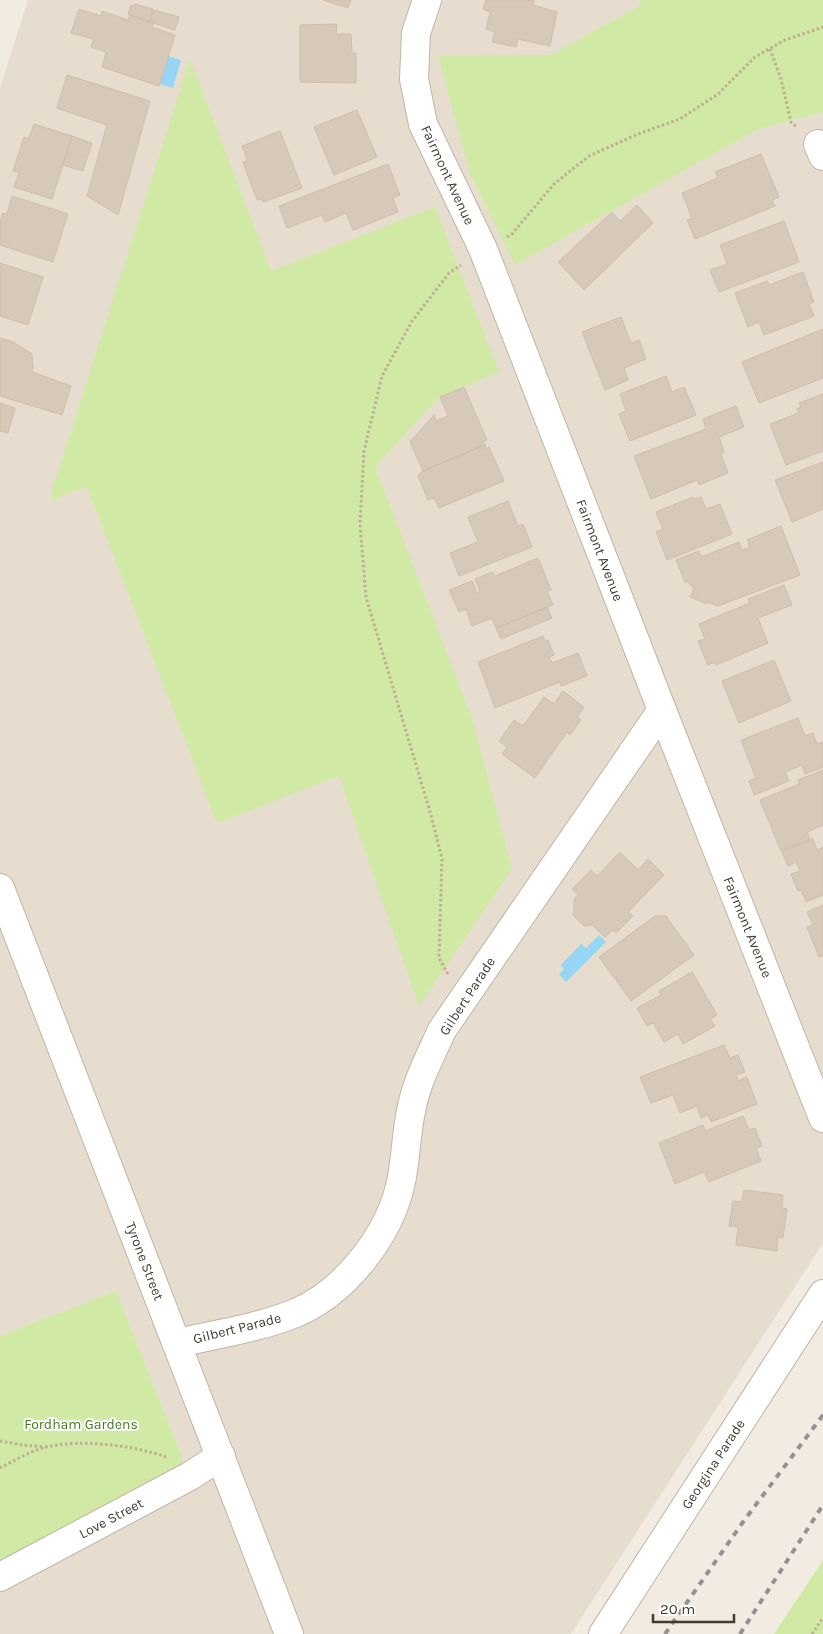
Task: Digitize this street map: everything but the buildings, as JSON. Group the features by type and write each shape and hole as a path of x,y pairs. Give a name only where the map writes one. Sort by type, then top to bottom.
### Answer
{"street":[{"name":"Fairmont Avenue","path":"427,0 416,33 414,79 423,124 483,248 662,710 818,1087"},
{"name":"Gilbert Parade","path":"177,1343 276,1320 299,1311 321,1298 346,1277 368,1254 382,1232 400,1184 411,1110 423,1072 442,1030 662,710"},
{"name":"Tyrone Street","path":"0,888 289,1634"},
{"name":"Georgina Parade","path":"603,1634 823,1294"},
{"name":"Love Street","path":"0,1578 190,1476 221,1456"}],"path":[{"path":"463,1000 439,958 442,859 431,815 366,597 360,524 364,451 382,376 412,321 449,273 483,248 510,235 554,184 589,156 638,134 680,119 718,94 755,57 785,40 823,27"},
{"path":"770,49 781,79 791,122 820,150"},
{"path":"0,1441 46,1447 99,1444 129,1447 170,1458"},
{"path":"0,1468 46,1447"},
{"path":"812,1634 823,1618"}],"shaded area":[{"path":"28,0 823,0 823,1243 571,1634 0,1634 0,1561 51,1534 116,1291 0,1336 0,88"}],"green space":[{"path":"641,0 823,0 823,112 758,129 515,265 470,173 438,56 551,55 639,6"},
{"path":"190,59 271,271 435,207 499,372 440,396 375,467 472,718 512,869 419,1006 339,776 217,823 87,487 68,493 53,501 51,494"},
{"name":"Fordham Gardens","path":"116,1291 184,1462 0,1561 0,1336"},
{"path":"823,1560 823,1634 774,1634"}],"water":[{"path":"168,56 181,60 173,88 160,84"},
{"path":"599,935 606,942 566,982 559,974 564,969 561,965 581,944 586,948"}],"railway":[{"path":"665,1634 743,1522 823,1415"},
{"path":"740,1634 823,1505"}]}
